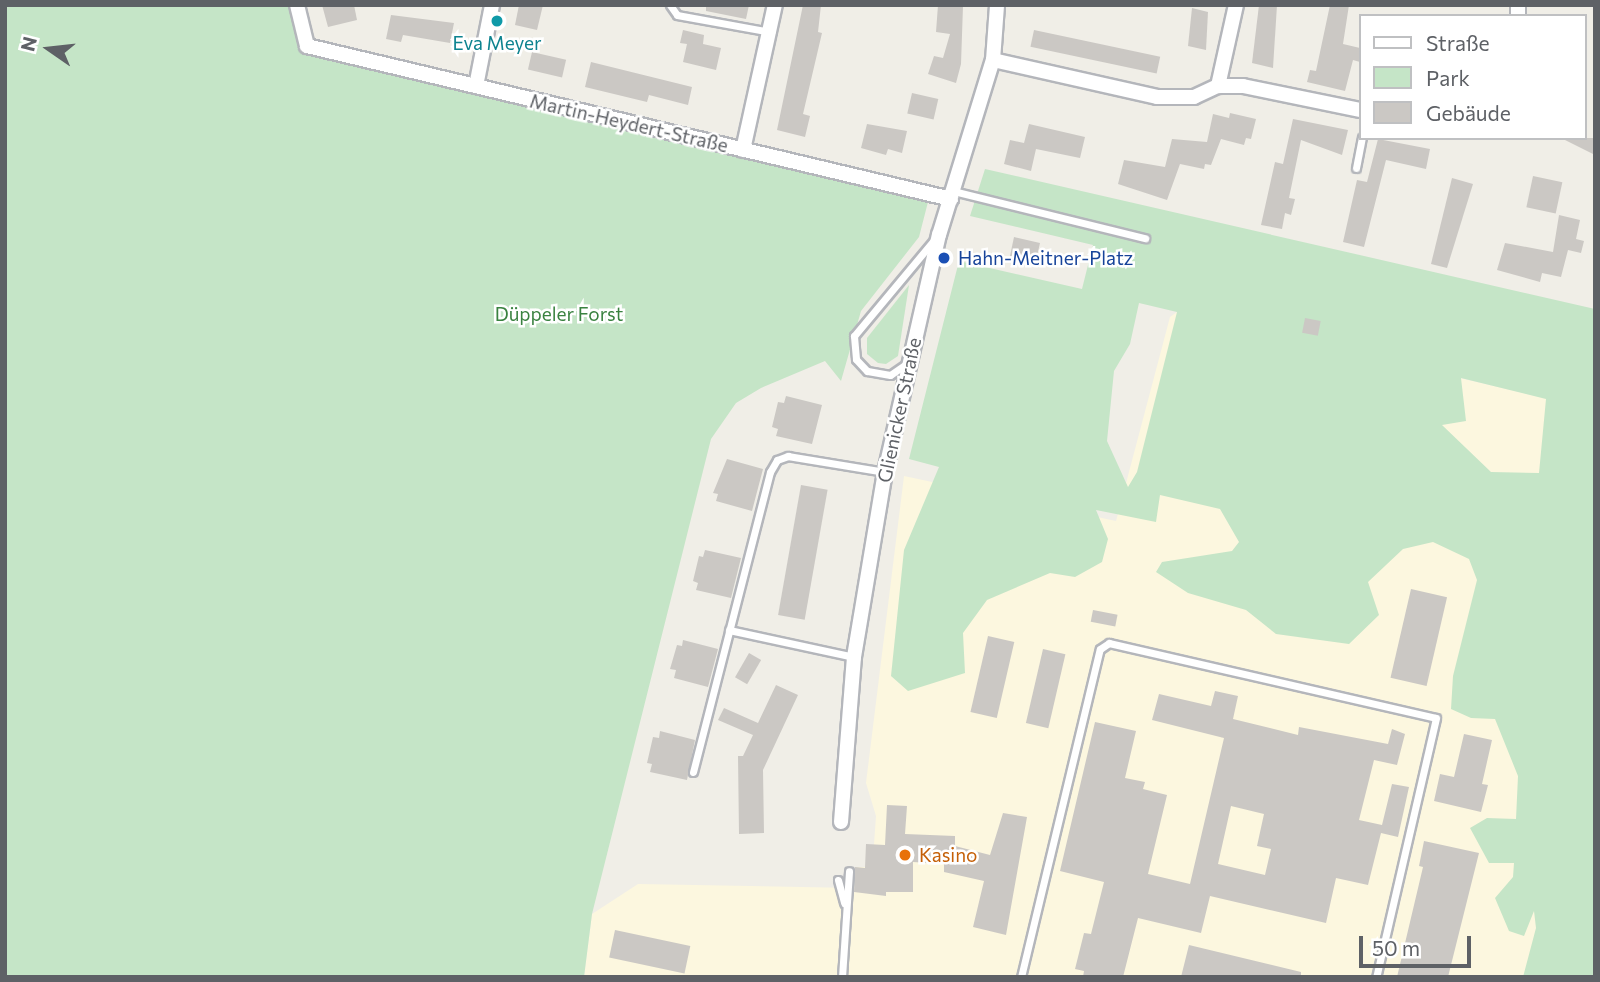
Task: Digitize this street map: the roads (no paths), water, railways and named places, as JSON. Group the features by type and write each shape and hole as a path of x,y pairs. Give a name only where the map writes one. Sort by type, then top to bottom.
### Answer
{"street":[{"name":"Martin-Heydert-Straße","path":"297,5 307,46 743,150 952,195"},
{"path":"476,86 492,5"},
{"path":"743,150 775,5"},
{"name":"Glienicker Straße","path":"841,822 854,657 885,472 939,235 993,60 997,5"},
{"path":"1218,86 1236,5"},
{"path":"993,60 1157,97 1194,97 1218,86 1243,86 1358,110"}],"lane":[{"path":"670,5 677,15 771,32"},
{"path":"1356,168 1362,140"},
{"path":"952,195 1145,238"},
{"path":"910,358 898,372 874,374 856,359 854,336 939,235"},
{"path":"693,772 769,472 777,460 788,456 885,472"},
{"path":"730,630 854,657"},
{"path":"1021,977 1100,649 1109,643 1436,718 1376,977"},
{"path":"842,977 849,871"},
{"path":"838,880 845,908"}],"place":[{"name":"Eva Meyer","path":"497,21"},
{"name":"Hahn-Meitner-Platz","path":"944,258"},
{"name":"Kasino","path":"905,855"}],"park label":[{"name":"Düppeler Forst","path":"559,314"}]}
